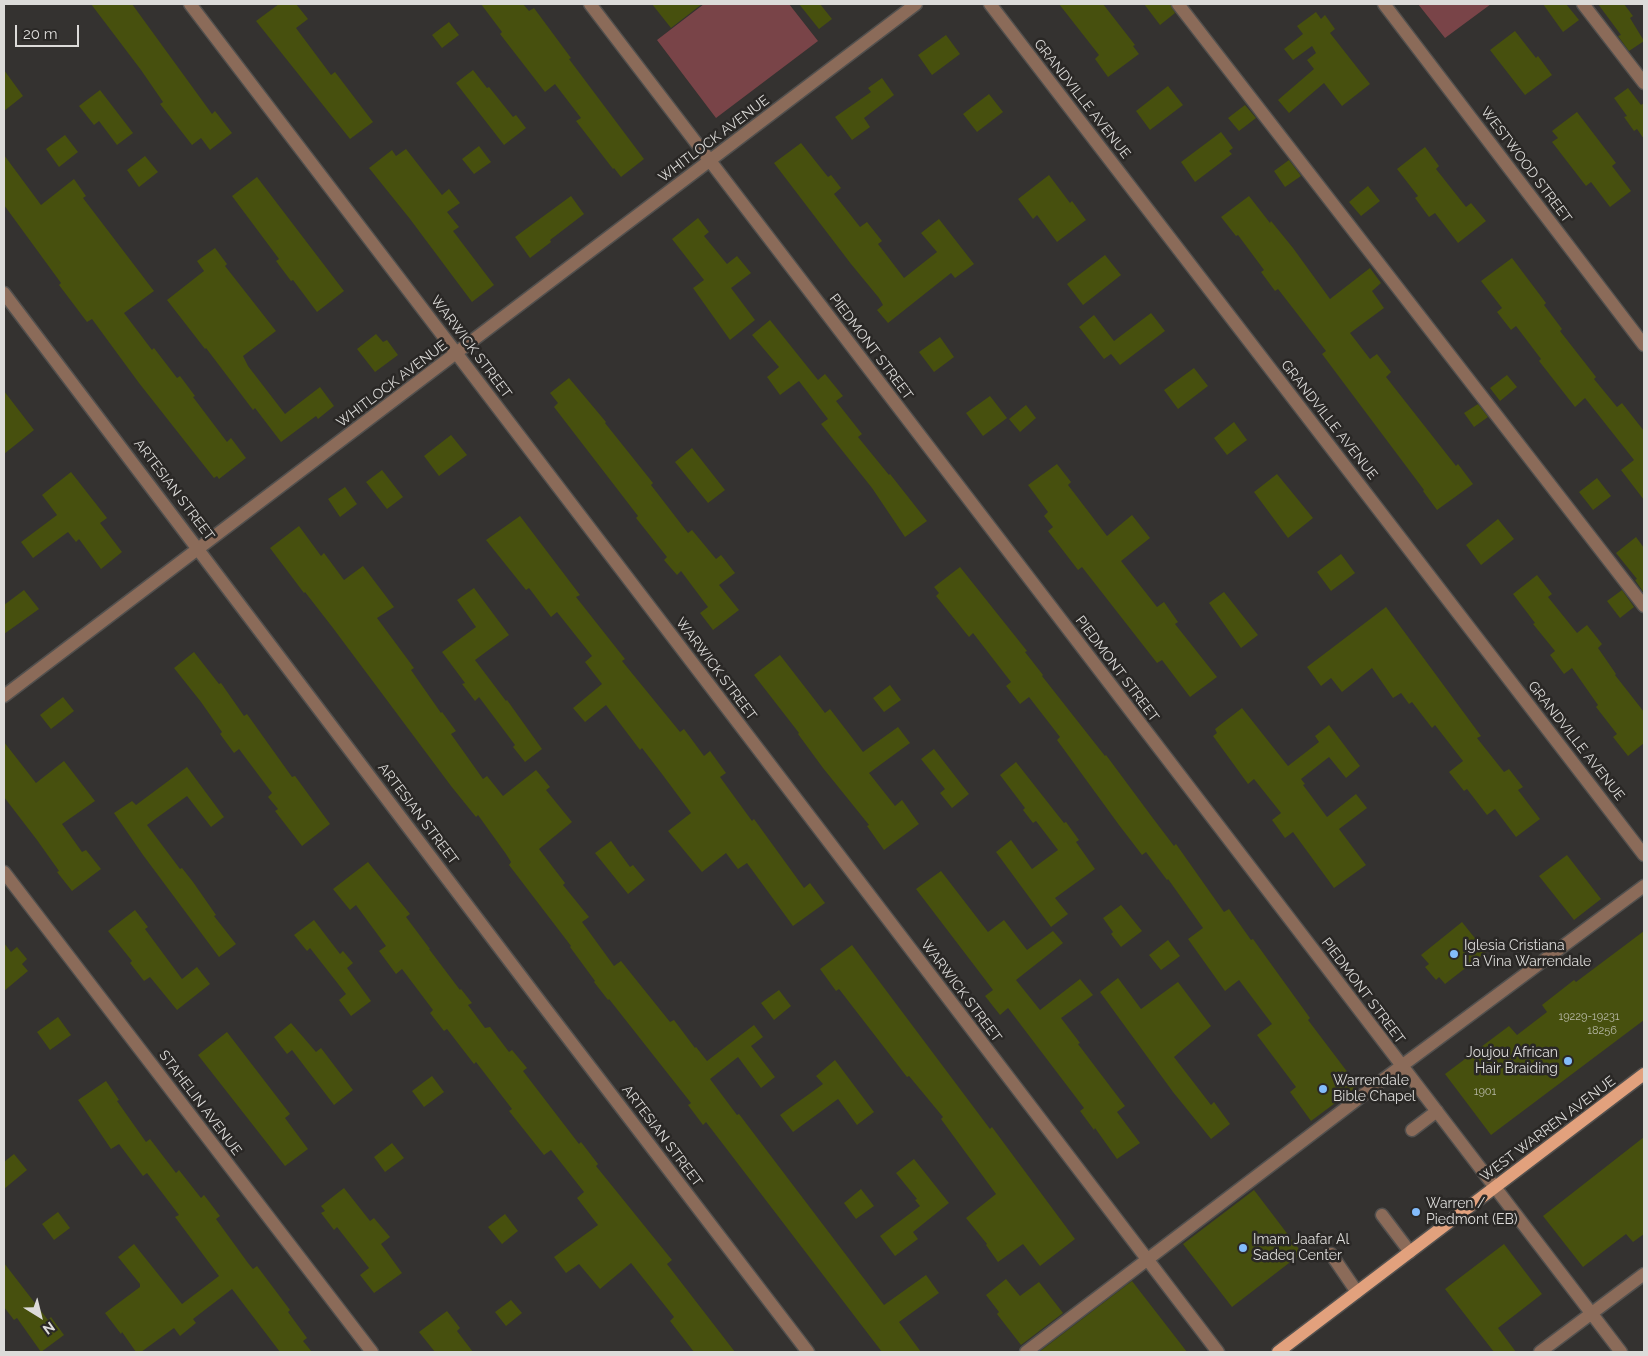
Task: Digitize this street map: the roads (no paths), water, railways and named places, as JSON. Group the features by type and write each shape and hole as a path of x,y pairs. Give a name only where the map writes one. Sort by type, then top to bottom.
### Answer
{"main road":[{"name":"WEST WARREN AVENUE","path":"1278,1352 1644,1074"}],"street":[{"name":"WARWICK STREET","path":"190,4 1218,1352"},
{"name":"PIEDMONT STREET","path":"590,4 1621,1352"},
{"name":"WHITLOCK AVENUE","path":"4,696 916,4"},
{"name":"GRANDVILLE AVENUE","path":"990,4 1644,855"},
{"path":"1178,4 1644,606"},
{"name":"WESTWOOD STREET","path":"1384,4 1644,345"},
{"path":"1583,4 1644,83"},
{"name":"ARTESIAN STREET","path":"4,293 808,1352"},
{"name":"STAHELIN AVENUE","path":"4,872 372,1352"},
{"path":"1026,1352 1147,1260 1272,1170 1402,1066 1644,886"},
{"path":"1412,1130 1436,1110"},
{"path":"1382,1215 1410,1252"},
{"path":"1330,1254 1357,1292"},
{"path":"1540,1352 1644,1274"}],"place":[{"name":"Iglesia Cristiana La Vina Warrendale","path":"1454,954"},
{"name":"Joujou African Hair Braiding","path":"1568,1061"},
{"name":"Warrendale Bible Chapel","path":"1323,1089"},
{"name":"Warren / Piedmont (EB)","path":"1416,1212"},
{"name":"Imam Jaafar Al Sadeq Center","path":"1243,1248"}]}
